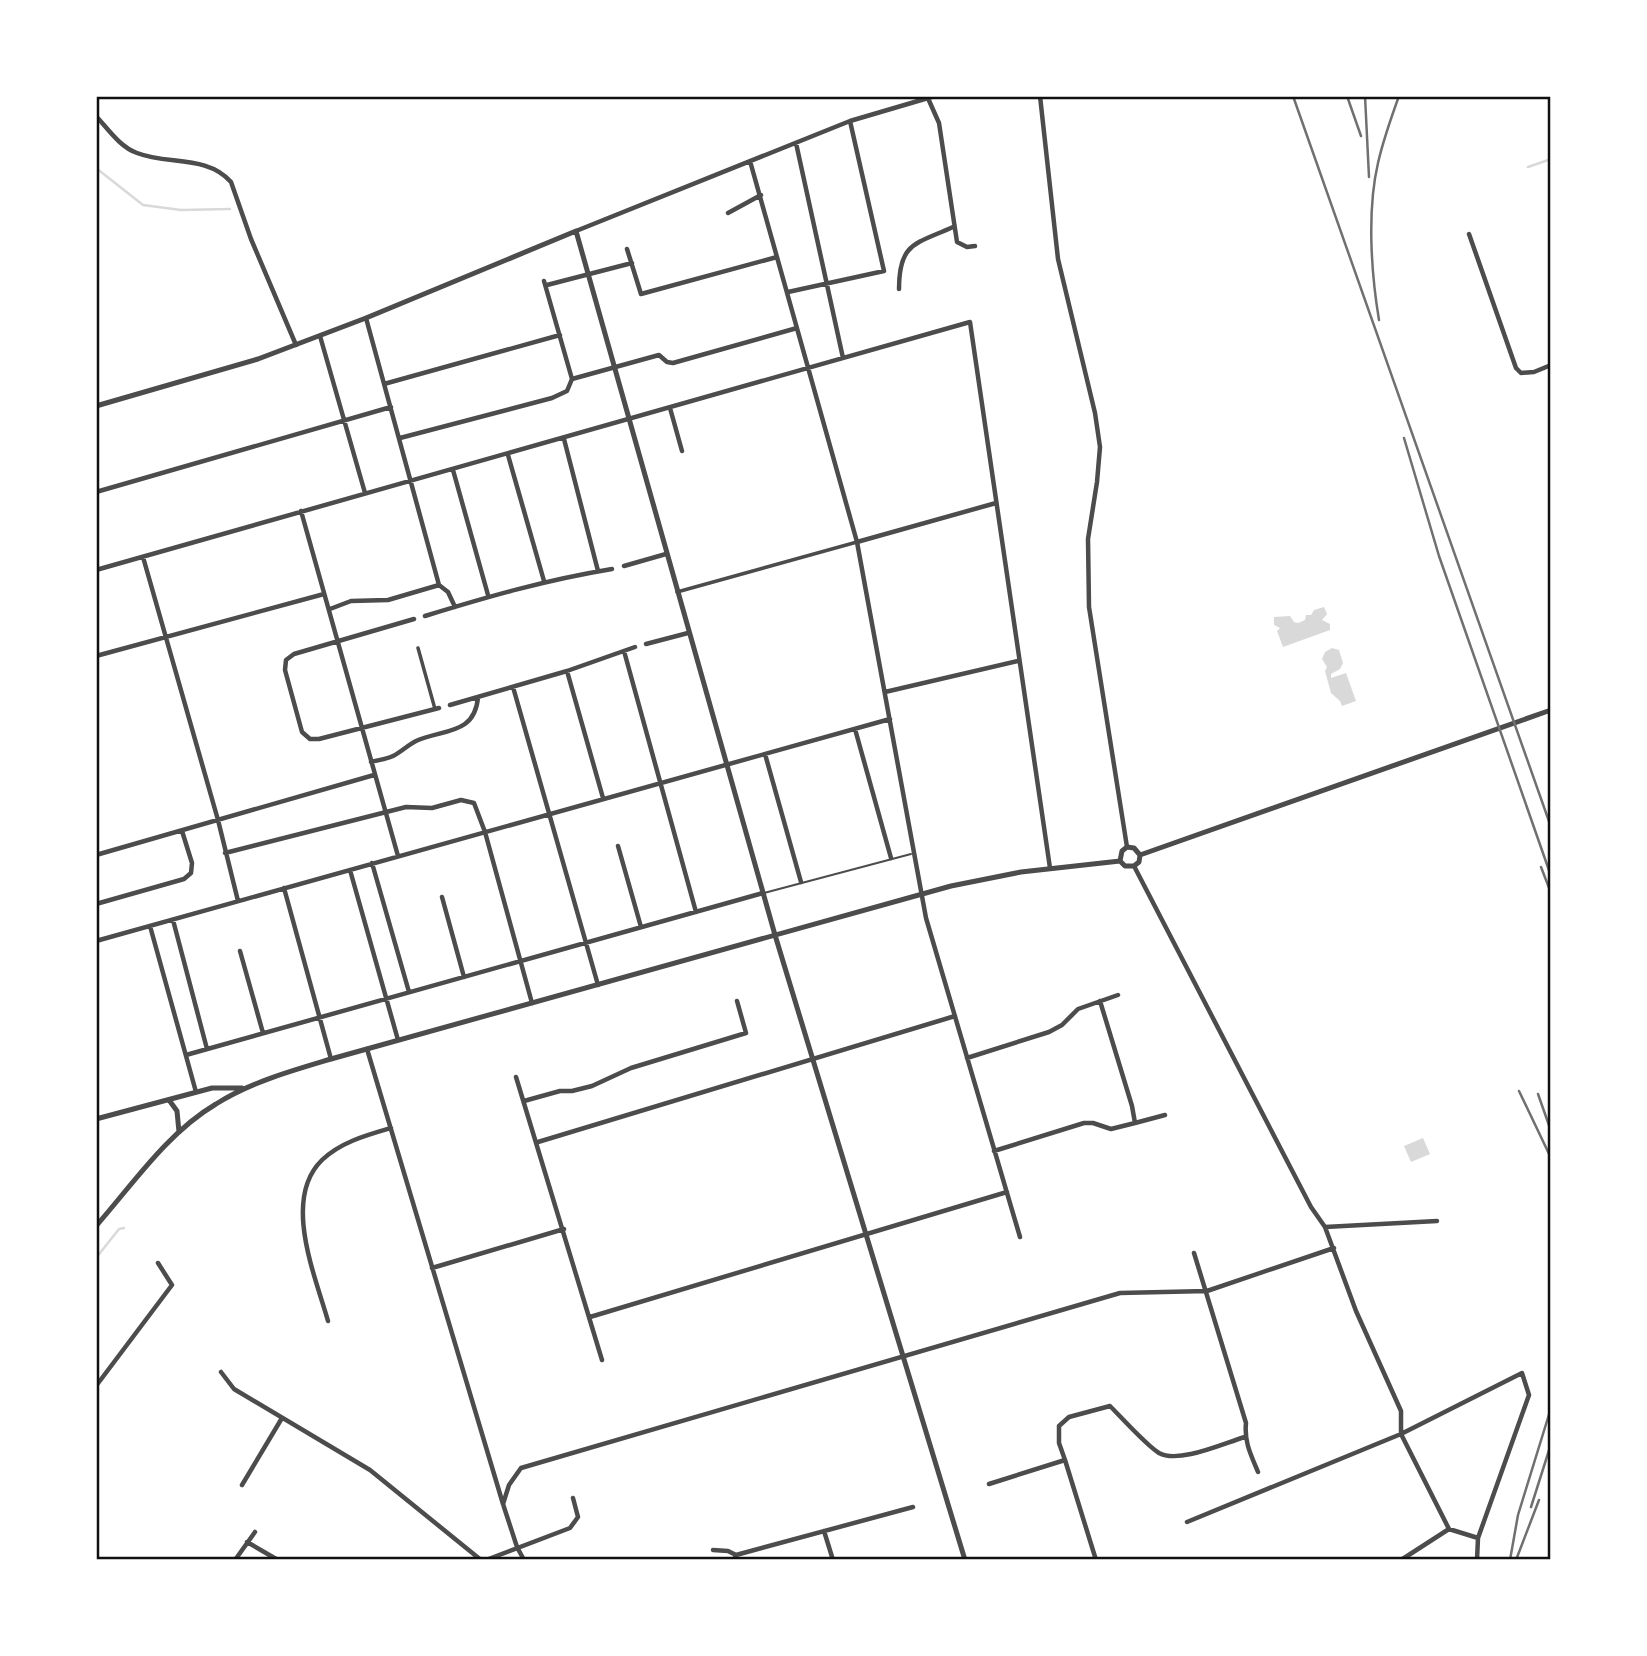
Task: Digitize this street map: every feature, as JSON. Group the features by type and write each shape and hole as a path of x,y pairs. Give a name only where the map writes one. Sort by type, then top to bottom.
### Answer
{"street":[{"path":"96,406 258,359 296,345 850,121 935,96"},
{"path":"1041,96 1058,259 1096,413 1100,447 1088,539 1088,607 1127,847"},
{"path":"927,97 939,123 957,242 967,247 975,246"},
{"path":"96,116 117,140 135,153 204,165 225,175 231,182 251,239 296,345"},
{"path":"788,292 884,271 850,121"},
{"path":"796,143 843,358"},
{"path":"750,161 857,542 926,918 1020,1237"},
{"path":"728,213 761,195"},
{"path":"899,289 899,267 910,247 953,227"},
{"path":"576,232 775,935 965,1560"},
{"path":"1469,234 1516,368 1521,373 1534,372 1551,365"},
{"path":"627,249 641,294 777,257"},
{"path":"400,438 552,398 567,391 572,379 546,283 632,263"},
{"path":"366,318 439,585 448,592 455,607"},
{"path":"96,570 970,322 1050,868"},
{"path":"572,379 659,355 667,362 673,363 797,328"},
{"path":"384,384 560,335"},
{"path":"320,336 365,494"},
{"path":"96,492 391,407"},
{"path":"670,408 682,451"},
{"path":"564,439 598,571"},
{"path":"508,455 544,581"},
{"path":"453,470 488,595"},
{"path":"677,592 996,503"},
{"path":"301,511 398,856"},
{"path":"624,566 666,554"},
{"path":"143,556 218,820 238,901"},
{"path":"425,616 488,595 544,581 612,569"},
{"path":"330,609 351,601 388,600 439,585"},
{"path":"96,656 324,594"},
{"path":"414,619 289,656 285,670 305,736 314,740 437,708 418,648"},
{"path":"646,644 688,633"},
{"path":"450,705 567,671 635,647"},
{"path":"624,652 696,912"},
{"path":"885,692 1018,661"},
{"path":"567,671 603,798"},
{"path":"513,687 598,985"},
{"path":"372,761 391,757 415,741 460,728 471,719 477,708 478,697"},
{"path":"1140,855 1551,710"},
{"path":"96,941 890,719"},
{"path":"855,729 891,858"},
{"path":"765,754 802,882"},
{"path":"96,855 374,775"},
{"path":"225,853 384,811 406,807 432,808 461,800 474,803 485,832 532,1003"},
{"path":"96,904 184,879 191,873 192,863 182,831"},
{"path":"618,846 641,927"},
{"path":"1127,847 1134,848 1140,855 1139,862 1134,866 1125,866 1120,861 1122,851 1127,847"},
{"path":"96,1226 180,1132 215,1104 245,1088 331,1059 987,877 1120,861"},
{"path":"372,863 409,992"},
{"path":"1134,866 1311,1207 1325,1227 1356,1311 1402,1411 1401,1434 1449,1529 1478,1538"},
{"path":"350,870 398,1040"},
{"path":"284,888 331,1059"},
{"path":"186,1055 763,893"},
{"path":"442,897 464,977"},
{"path":"173,920 208,1049"},
{"path":"150,926 195,1092"},
{"path":"240,951 263,1033"},
{"path":"967,1058 1049,1032 1062,1026 1078,1009 1118,995"},
{"path":"524,1101 592,1086 631,1068 746,1033 737,1001"},
{"path":"1100,1001 1135,1123"},
{"path":"538,1142 955,1016"},
{"path":"367,1049 503,1504 524,1560"},
{"path":"516,1077 603,1360"},
{"path":"96,1119 195,1092 221,1087 245,1088"},
{"path":"169,1100 177,1111 180,1132"},
{"path":"994,1151 1084,1123 1111,1129 1165,1115"},
{"path":"328,1321 306,1243 302,1205 310,1175 324,1159 342,1146 391,1128"},
{"path":"590,1317 1007,1192"},
{"path":"1325,1227 1437,1221"},
{"path":"432,1268 564,1229"},
{"path":"503,1504 509,1485 521,1468 1120,1293 1207,1291 1334,1248"},
{"path":"1194,1253 1247,1423 1245,1437 1258,1472"},
{"path":"96,1386 172,1285 158,1263"},
{"path":"220,1372 234,1390 370,1470 484,1560 570,1528 578,1517 573,1498"},
{"path":"1187,1522 1401,1434 1522,1373 1529,1395 1478,1538 1477,1560"},
{"path":"1096,1560 1059,1443 1059,1426 1069,1417 1110,1406 1158,1453 1173,1457 1185,1456 1245,1437"},
{"path":"242,1485 282,1418"},
{"path":"989,1484 1065,1460"},
{"path":"713,1550 729,1551 735,1557 913,1507"},
{"path":"1401,1560 1449,1529"},
{"path":"824,1531 833,1560"},
{"path":"235,1560 256,1532"},
{"path":"247,1542 278,1560"}],"lane":[{"path":"763,893 913,853"}],"shaded area":[{"path":"1324,607 1327,614 1322,620 1330,624 1330,630 1283,647 1277,631 1280,628 1274,625 1274,617 1290,616 1298,623 1314,610"},
{"path":"1332,648 1339,650 1343,663 1340,669 1331,674 1331,678 1346,673 1356,701 1342,706 1331,693 1325,671 1327,667 1322,659 1325,652"},
{"path":"1423,1138 1430,1154 1411,1162 1404,1146"}],"waterway":[{"path":"1528,167 1551,159"},
{"path":"96,168 143,205 181,210 230,209"},
{"path":"96,1258 119,1229 124,1228"}],"railway":[{"path":"1293,96 1551,827"},
{"path":"1347,96 1361,136"},
{"path":"1365,96 1369,177"},
{"path":"1379,320 1372,262 1372,201 1380,155 1399,96"},
{"path":"1404,438 1439,556 1551,876"},
{"path":"1541,867 1551,893"},
{"path":"1519,1091 1551,1158"},
{"path":"1538,1094 1551,1131"},
{"path":"1510,1560 1518,1515 1551,1408"},
{"path":"1531,1507 1551,1444"},
{"path":"1516,1560 1539,1500"}]}
